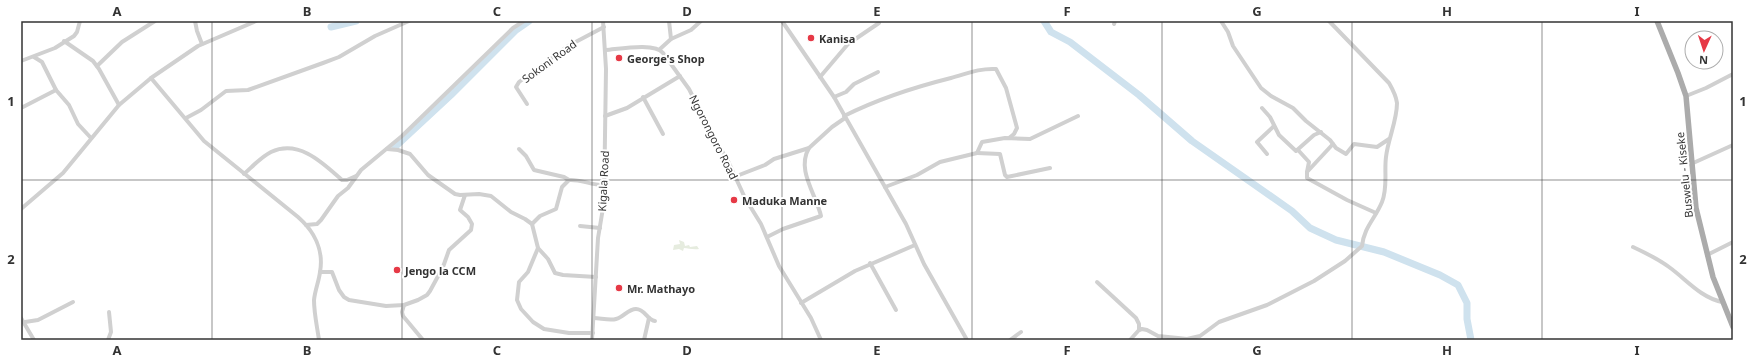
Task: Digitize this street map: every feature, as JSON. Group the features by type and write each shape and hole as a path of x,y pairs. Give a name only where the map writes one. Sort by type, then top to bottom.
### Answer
{"main road":[{"name":"Buswelu - Kiseke","path":"1657,21 1686,96 1696,208 1706,255 1722,302 1733,327"}],"street":[{"path":"21,61 41,54 74,36 77,32 80,21"},
{"path":"97,66 122,42 155,21"},
{"path":"195,21 202,44"},
{"path":"21,208 63,173 119,105 151,78 183,55 202,44 256,21"},
{"path":"186,118 201,110 226,91 248,90 323,63 408,21"},
{"path":"306,225 317,224 338,196 348,188 356,176 427,113 513,28 524,21"},
{"name":"Kigala Road","path":"592,340 594,333 600,228 604,202 603,185 606,50 603,21"},
{"path":"669,21 671,39"},
{"path":"606,50 645,47 660,49 671,39 691,30 701,21"},
{"path":"782,21 834,97 906,224 924,264 967,340"},
{"path":"1220,21 1261,88 1271,96 1293,108 1339,150 1346,154 1354,144 1375,147 1389,140"},
{"path":"1139,330 1147,330 1158,336 1194,339 1205,333 1219,322 1254,311 1314,282 1345,261 1362,246 1365,232 1385,194 1385,158 1397,112 1395,93 1389,84 1330,21"},
{"path":"820,77 848,44 879,23"},
{"name":"Sokoni Road","path":"527,104 516,88 517,84 544,62 568,46 604,27"},
{"path":"74,36 74,47"},
{"path":"64,41 87,56 97,66 119,105"},
{"name":"Ngorongoro Road","path":"660,49 689,89 713,136 725,154 734,178 761,224 778,266 811,318 820,340"},
{"path":"41,54 42,62 56,90 69,105 78,124 91,138"},
{"path":"34,57 42,62"},
{"path":"767,237 783,229 821,216 805,169 805,157 809,148 845,117 877,102 939,80 952,78 969,71 996,69 1006,88 1017,128 1014,134 1009,138"},
{"path":"834,97 846,92 857,82 878,72"},
{"path":"1686,96 1706,88 1733,74"},
{"path":"605,116 627,108 680,76"},
{"path":"151,78 204,141 292,212 306,225 316,239 319,249 320,272 314,310 319,340"},
{"path":"21,108 56,90"},
{"path":"643,97 663,134"},
{"path":"1262,108 1270,117 1279,135 1295,151 1298,150 1309,162 1306,178 1376,213"},
{"path":"977,153 982,142 1009,138 1016,140 1030,139 1078,116"},
{"path":"1267,154 1257,142 1274,126"},
{"path":"1298,150 1314,135 1321,132"},
{"path":"1307,172 1333,144"},
{"path":"1691,164 1733,145"},
{"path":"734,178 765,166 774,159 809,148"},
{"path":"386,149 398,150 410,154 428,175 455,194 478,194 491,196 512,212 532,224 538,248 548,259 552,270 558,275 596,277"},
{"path":"519,149 526,156 534,170 564,177 569,180 603,185"},
{"path":"244,174 270,152 284,150 303,151 312,155 342,180 347,180 356,176"},
{"path":"884,187 923,172 940,162 977,153 1000,154 1005,175 1007,177 1050,168"},
{"path":"532,224 540,216 556,209 562,187 569,180"},
{"path":"320,272 332,272 339,290 344,297 349,300 386,306 404,305 427,295 443,267 449,250 471,230 472,224 468,217 460,210 465,195"},
{"path":"580,226 600,228"},
{"path":"1706,255 1733,242"},
{"path":"801,303 844,276 870,263 915,245"},
{"path":"1633,247 1662,261 1701,294 1722,302"},
{"path":"538,248 528,272 520,278 517,300 521,308 532,322 544,329 569,333 594,333"},
{"path":"870,263 896,310"},
{"path":"1098,282 1136,318 1140,324 1139,330 1130,340"},
{"path":"25,322 38,320 73,302"},
{"path":"404,305 403,316 423,340"},
{"path":"594,318 615,320 630,311 637,309 645,313 648,318 655,321"},
{"path":"108,340 111,332 109,312"},
{"path":"21,318 25,322 34,340"},
{"path":"644,340 648,318"},
{"path":"1010,340 1021,332"}],"shaded area":[{"path":"679,240 684,242 685,246 697,246 699,249 684,248 683,251 679,249 673,250 674,245 680,244"}],"waterway":[{"path":"331,27 356,21"},
{"path":"395,147 451,95 516,30 529,21"},
{"path":"1044,21 1051,32 1070,42 1139,95 1192,141 1292,211 1310,228 1336,240 1384,252 1440,275 1458,285 1467,303 1467,319 1471,340"}],"place":[{"name":"Kanisa","path":"811,38"},
{"name":"George's Shop","path":"619,58"},
{"name":"Maduka Manne","path":"734,200"},
{"name":"Jengo la CCM","path":"397,270"},
{"name":"Mr. Mathayo","path":"619,288"}]}
